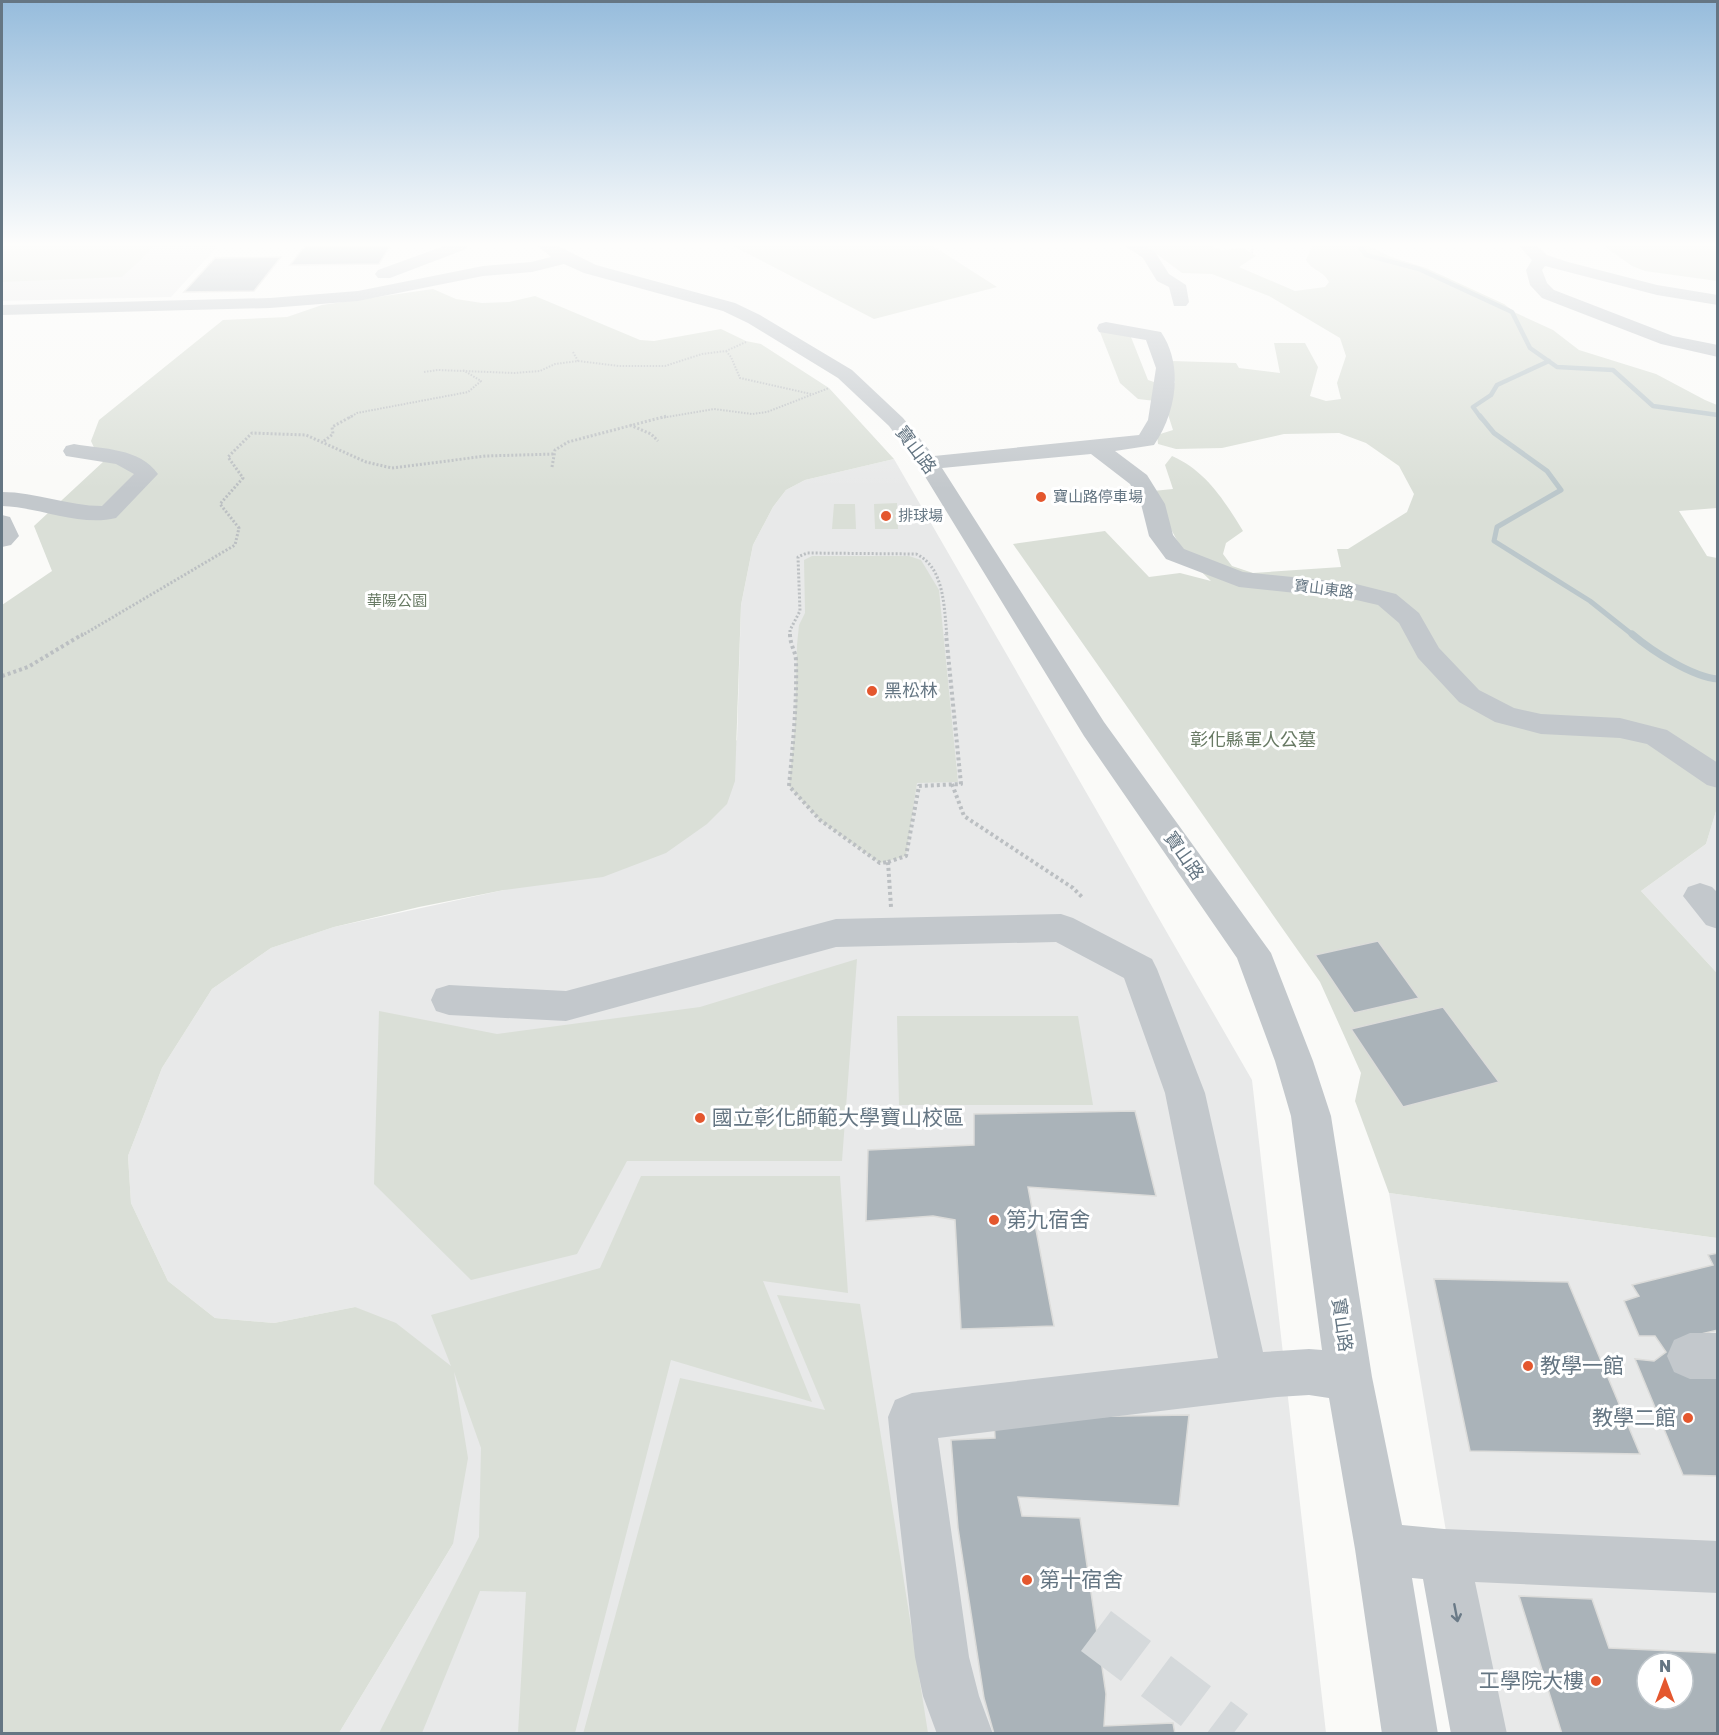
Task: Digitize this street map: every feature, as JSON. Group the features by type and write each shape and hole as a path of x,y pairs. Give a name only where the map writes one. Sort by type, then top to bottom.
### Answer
{"street":[{"name":"寶山路","path":"767,327 845,374 896,422 928,463 1095,729 1252,953 1294,1060 1311,1116 1349,1377 1381,1549 1410,1734"},
{"path":"1634,327 1668,340 1718,351"},
{"path":"928,463 1146,440 1158,420 1166,368 1155,336 1106,328"},
{"name":"寶山東路","path":"1096,447 1139,480 1153,504 1161,536 1175,554 1239,579 1352,591 1387,598 1410,619 1428,652 1469,696 1478,701 1505,715 1541,724 1620,728 1657,736 1718,778"},
{"path":"2,499 15,498 88,514 108,513 147,474 142,467 122,459 74,451"},
{"path":"2,522 7,536 2,540"},
{"path":"449,1000 566,1006 836,933 1061,928 1139,969 1185,1093 1245,1378"},
{"path":"965,1734 957,1718 942,1661 912,1417 1309,1372 1349,1377"},
{"path":"1381,1549 1444,1555 1718,1567"},
{"path":"1444,1555 1479,1734"}],"path":[{"path":"424,372 463,370 514,373 540,371 555,364 578,361 598,365 665,366 702,354 726,351 746,342"},
{"path":"726,351 733,357 740,378 812,394"},
{"path":"573,352 578,361"},
{"path":"324,441 333,434 332,427 357,413 468,392 481,381 463,370"},
{"path":"552,467 555,450 568,442 629,424 670,414 714,410 752,414 767,412 828,388"},
{"path":"629,424 651,434 658,441"},
{"path":"2,676 28,667 235,545 239,528 220,504 243,478 228,457 252,433 306,435 324,441 366,462 392,468 486,456 555,454"},
{"path":"807,553 916,554 927,559 942,590 961,784 919,786 906,855 888,862 880,863 820,820 789,786 795,724 796,657 790,645 790,630 801,611 798,557 807,553"},
{"path":"952,784 964,816 1073,888 1083,898"},
{"path":"888,862 891,916"}],"shaded area":[{"name":"國立彰化師範大學寶山校區","path":"894,459 1252,1080 1326,1733 339,1733 453,1544 355,1307 274,1323 215,1318 168,1281 131,1203 128,1156 162,1068 212,989 271,948 334,927 504,890 737,740 741,605 753,545 773,507 786,490 805,480"},
{"path":"1717,808 1717,973 1641,891 1706,844"},
{"path":"1389,1193 1717,1238 1717,1733 1480,1733"}],"green space":[{"name":"華陽公園","path":"214,327 609,327 640,340 654,341 721,329 746,341 761,344 829,388 894,459 805,480 786,490 773,507 753,545 741,605 735,781 727,804 707,824 666,853 603,877 504,890 419,907 334,927 271,948 212,989 162,1068 128,1156 131,1203 168,1281 215,1318 274,1323 355,1307 396,1323 451,1366 431,1315 600,1268 641,1176 840,1176 848,1293 763,1281 812,1402 671,1360 575,1733 518,1733 526,1592 480,1591 422,1733 379,1733 479,1537 481,1448 454,1372 468,1458 453,1544 339,1733 2,1734 2,605 52,571 34,526 104,461 96,452 91,441 99,420"},
{"name":"彰化縣軍人公墓","path":"1321,327 1546,327 1579,350 1656,374 1717,405 1717,508 1679,511 1707,556 1717,558 1717,808 1706,844 1641,891 1717,973 1717,1238 1389,1193 1355,1101 1361,1073 1320,982 1013,544 1105,531 1149,577 1180,573 1211,581 1186,557 1153,496 1153,491 1173,489 1165,465 1172,456 1184,462 1204,478 1229,508 1243,531 1226,543 1223,554 1232,566 1253,573 1341,567 1337,549 1348,549 1407,512 1414,494 1399,466 1366,443 1339,433 1284,434 1222,448 1176,449 1158,444 1157,435 1173,430 1164,402 1138,399 1120,383 1100,332 1129,332 1148,380 1157,383 1175,383 1172,361 1236,363 1239,368 1280,373 1274,343 1305,343 1318,367 1310,396 1326,401 1341,399 1337,383 1346,356 1340,338"},
{"name":"排球場","path":"897,503 898,529 875,529 874,504"},
{"name":"排球場","path":"834,504 855,504 856,529 832,529"},
{"name":"黑松林","path":"812,556 909,556 921,560 939,590 958,782 917,783 906,856 880,863 820,820 789,786 795,725 797,645 799,625 805,613 804,560"},
{"path":"857,959 842,1161 627,1161 577,1254 471,1280 374,1184 379,1011 497,1034 700,1007"},
{"path":"897,1016 1078,1016 1093,1105 899,1105"},
{"path":"777,1295 860,1304 928,1733 583,1734 680,1378 825,1410"}],"building":[{"path":"1378,941 1419,998 1354,1013 1315,955"},
{"path":"1443,1007 1499,1082 1403,1107 1351,1029"},
{"name":"第九宿舍","path":"1135,1111 1156,1196 1028,1187 1054,1326 961,1329 955,1220 933,1216 866,1221 868,1150 974,1145 974,1114"},
{"name":"教學二館","path":"1718,1253 1718,1330 1697,1335 1718,1362 1718,1476 1683,1475 1635,1359 1654,1361 1666,1352 1655,1336 1639,1336 1624,1301 1639,1296 1632,1285 1713,1265 1708,1255"},
{"name":"教學一館","path":"1434,1279 1568,1282 1640,1454 1470,1451"},
{"name":"第十宿舍","path":"1189,1415 1179,1506 1018,1497 1022,1516 1080,1518 1106,1694 1104,1726 1173,1723 1175,1734 994,1734 984,1698 958,1528 951,1440 995,1438 994,1418"},
{"name":"工學院大樓","path":"1519,1596 1592,1599 1609,1648 1674,1651 1635,1651 1635,1711 1695,1711 1695,1652 1718,1653 1718,1734 1562,1734"}],"waterway":[{"path":"1519,327 1530,348 1549,361"},
{"path":"1481,418 1473,407 1491,395 1497,385 1549,361"},
{"path":"1549,361 1557,367 1613,370 1653,406 1718,415"},
{"path":"1480,416 1494,433 1547,471 1561,490 1497,527 1494,541 1590,601 1634,636"},
{"path":"1632,634 1661,655 1696,674 1718,679"}],"tunnel":[{"path":"1096,1631 1233,1734"}],"place":[{"name":"寶山路停車場","path":"1041,497"},
{"name":"排球場","path":"886,516"},
{"name":"黑松林","path":"872,691"},
{"name":"國立彰化師範大學寶山校區","path":"700,1118"},
{"name":"第九宿舍","path":"994,1220"},
{"name":"教學一館","path":"1528,1366"},
{"name":"教學二館","path":"1688,1418"},
{"name":"第十宿舍","path":"1027,1580"},
{"name":"工學院大樓","path":"1596,1681"}]}
